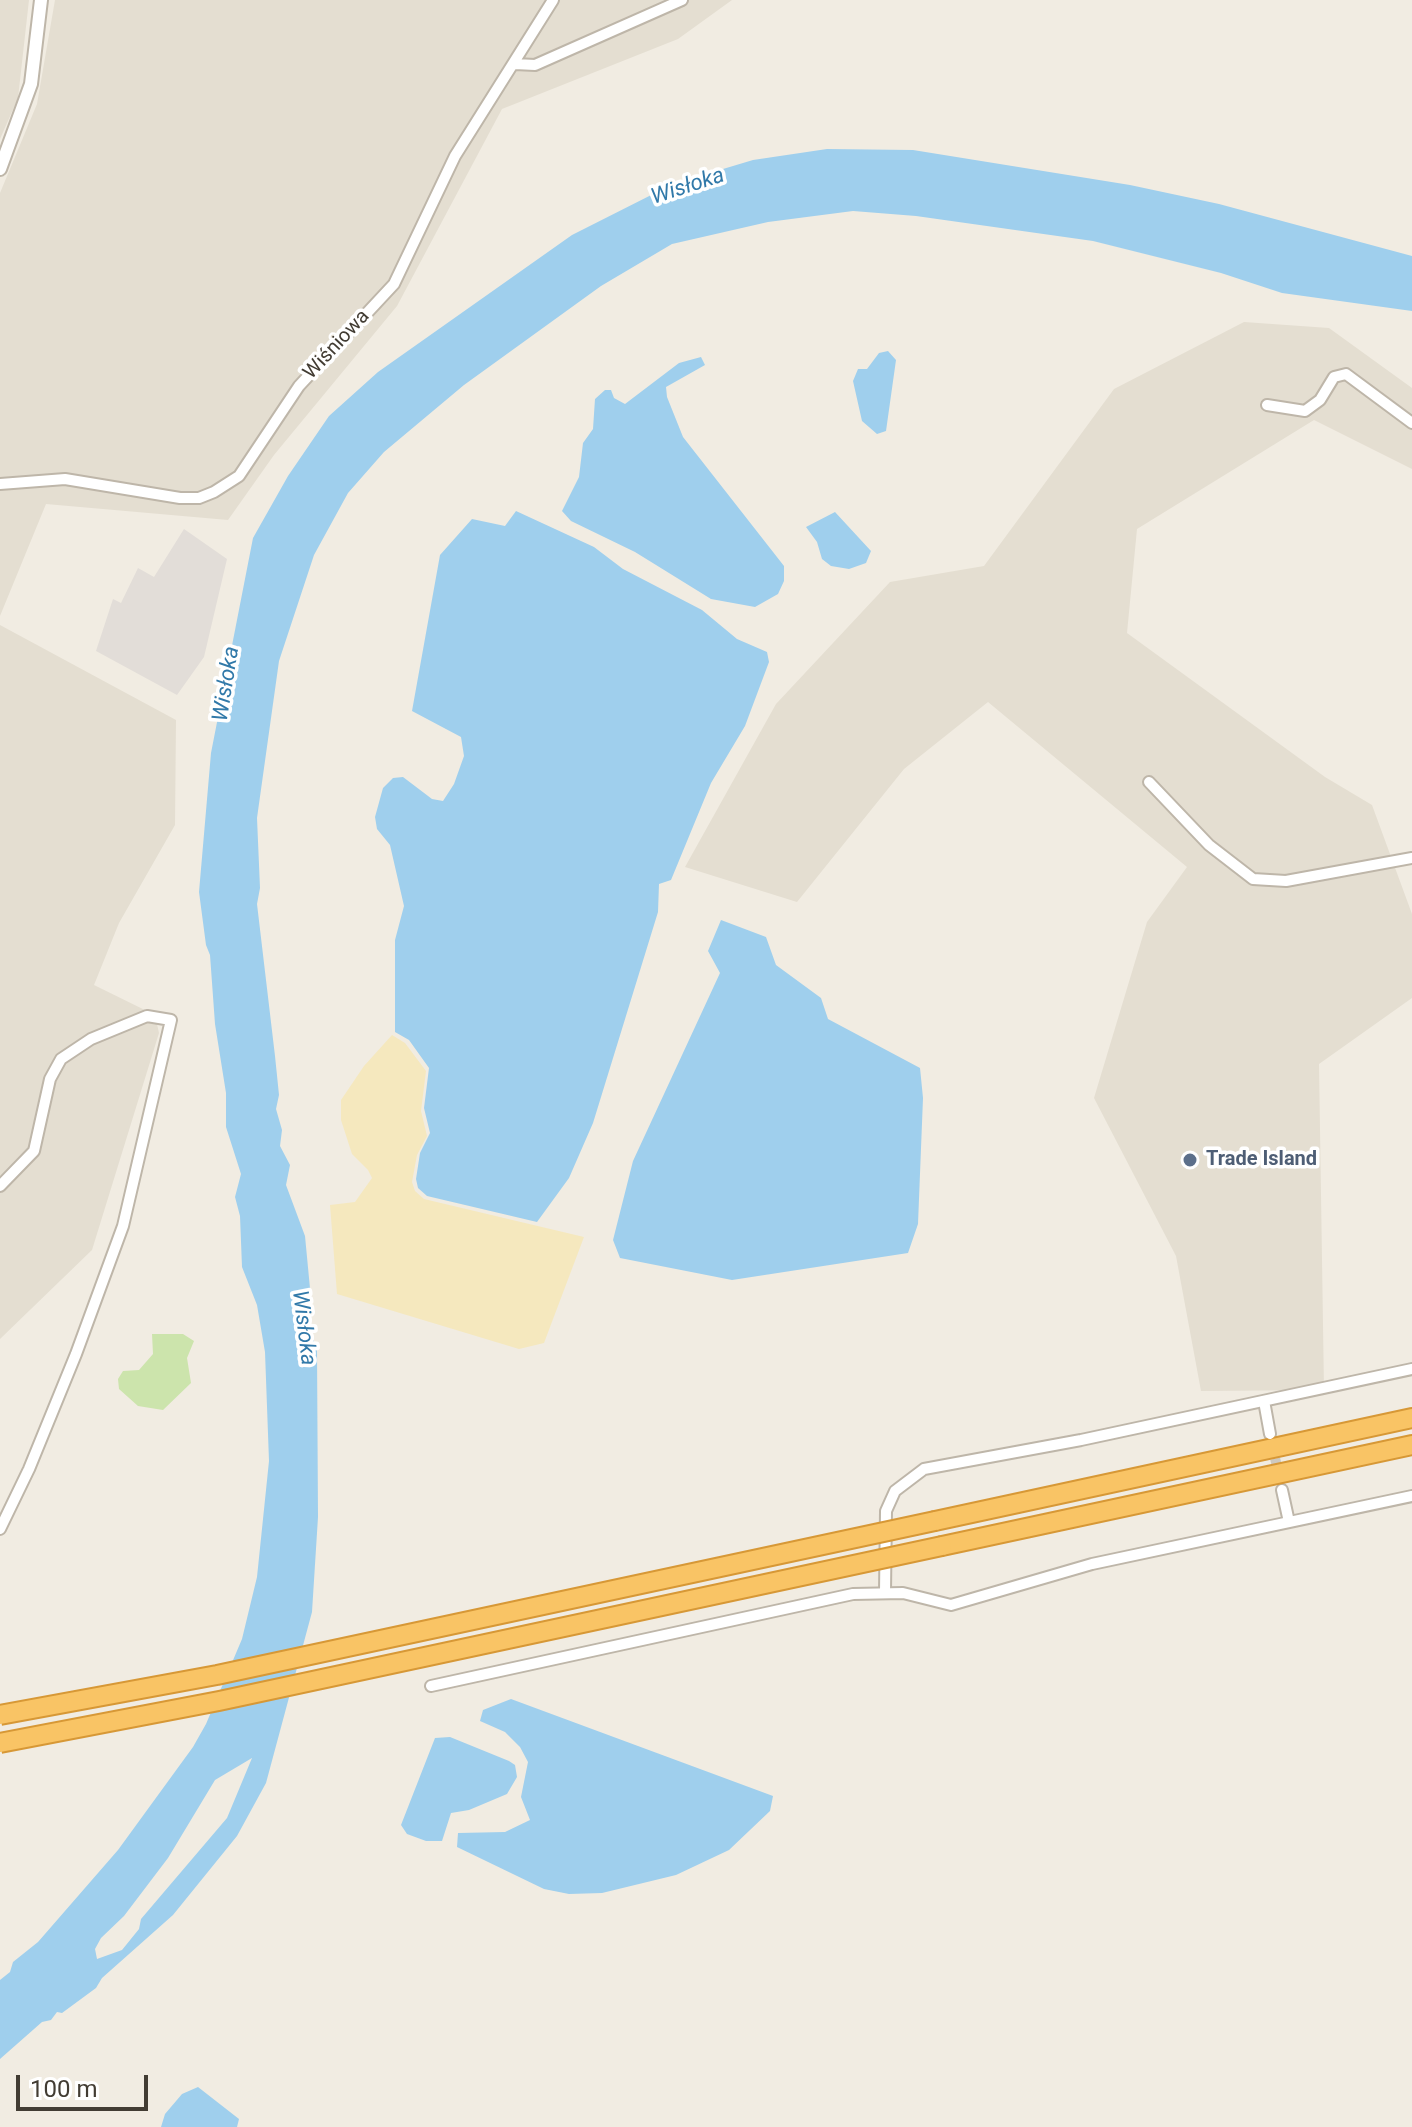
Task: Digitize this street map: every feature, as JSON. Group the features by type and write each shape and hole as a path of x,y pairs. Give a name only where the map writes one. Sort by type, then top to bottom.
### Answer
{"highway":[{"path":"0,1715 217,1675 1412,1418"},
{"path":"0,1743 219,1701 1412,1445"}],"street":[{"path":"0,169 31,84 41,0"},
{"name":"Wiśniowa","path":"0,484 65,479 180,498 199,498 239,476 307,376 394,284 455,156 553,0"},
{"path":"515,64 535,65 682,0"},
{"path":"1267,405 1305,411 1320,400 1334,377 1346,374 1412,423"},
{"path":"1149,782 1209,845 1246,876 1261,882 1412,858"},
{"path":"0,1186 34,1151 50,1079 61,1059 91,1039 147,1016 171,1020 123,1226 70,1368 29,1469 0,1529"},
{"path":"885,1592 886,1511 895,1491 924,1469 1412,1369"},
{"path":"1264,1401 1270,1434"},
{"path":"1282,1490 1289,1522"},
{"path":"431,1686 853,1594 885,1592 951,1605 1092,1564 1412,1496"}],"shaded area":[{"path":"0,0 29,0 18,98 0,139"},
{"path":"55,0 732,0 678,39 502,109 397,306 274,455 228,520 46,504 0,616 0,193 37,104"},
{"path":"1244,322 1329,328 1412,388 1412,469 1314,420 1137,529 1127,633 1325,777 1372,805 1412,914 1412,998 1319,1064 1324,1390 1201,1391 1176,1256 1094,1098 1147,922 1187,867 988,702 904,769 797,902 685,867 776,704 890,582 984,566 1114,389"},
{"path":"184,529 227,559 204,657 177,695 96,651 113,599 121,603 138,568 154,577"},
{"path":"0,625 176,720 175,825 119,923 94,985 155,1015 159,1033 92,1250 0,1339"}],"green space":[{"path":"152,1334 183,1334 194,1341 187,1358 191,1383 163,1410 138,1406 119,1389 118,1379 123,1371 139,1370 153,1354"}],"sand":[{"path":"392,1035 405,1043 426,1071 421,1111 427,1136 417,1155 412,1182 415,1191 424,1199 584,1237 544,1343 519,1349 337,1294 330,1205 355,1202 372,1178 352,1154 341,1120 341,1100 364,1066"}],"water":[{"name":"Wisłoka","path":"827,149 913,150 1130,185 1219,204 1412,256 1412,311 1282,293 1221,273 1093,241 916,216 853,211 768,222 672,244 601,286 464,385 384,452 348,493 314,555 279,661 257,818 260,888 257,904 279,1095 276,1109 282,1130 280,1146 290,1165 286,1185 305,1236 311,1299 306,1318 317,1351 318,1517 312,1612 266,1783 237,1836 173,1915 102,1978 96,1988 62,2013 57,2012 51,2020 42,2022 0,2059 0,1980 10,1972 13,1962 38,1942 118,1850 193,1747 242,1639 257,1577 269,1461 265,1352 257,1305 242,1267 240,1216 235,1197 241,1174 226,1127 226,1093 215,1024 210,955 199,892 211,753 253,538 288,476 329,416 378,372 572,235 673,184 753,160","holes":["252,1758 227,1818 141,1919 139,1929 122,1950 97,1959 95,1949 101,1938 124,1916 168,1858 215,1780"]},
{"path":"888,351 896,360 886,431 877,434 862,421 853,381 858,369 867,369 879,353"},
{"path":"701,357 705,365 666,387 667,397 683,437 784,566 784,581 778,594 755,607 711,599 635,552 571,521 562,511 579,477 583,443 593,429 595,399 605,390 611,390 614,398 625,404 679,363"},
{"path":"516,511 594,547 623,569 702,610 737,639 767,652 769,662 745,726 711,783 671,880 659,884 658,912 593,1123 569,1178 537,1222 427,1196 418,1188 416,1179 420,1153 430,1133 424,1108 429,1068 409,1040 395,1032 395,940 404,906 390,845 377,829 375,817 383,788 393,778 403,777 432,799 443,801 454,784 464,756 461,737 412,711 440,555 472,519 505,526"},
{"path":"835,512 871,551 866,563 849,569 831,566 822,559 817,542 806,527"},
{"path":"721,920 766,937 776,965 821,998 828,1019 920,1068 923,1098 918,1224 908,1253 732,1280 620,1258 613,1240 633,1161 720,973 708,951"},
{"path":"511,1699 773,1796 770,1811 729,1850 676,1875 602,1893 569,1894 544,1889 457,1847 458,1833 505,1832 530,1820 521,1797 528,1762 520,1747 505,1732 480,1721 483,1710"},
{"path":"450,1737 509,1761 515,1765 517,1777 507,1794 469,1810 451,1813 442,1841 426,1841 407,1834 401,1825 435,1738"},
{"path":"198,2087 239,2119 237,2127 161,2127 165,2114 182,2094"}],"tunnel":[{"path":"1272,1444 1282,1490"}],"place":[{"name":"Trade Island","path":"1190,1160"}]}
